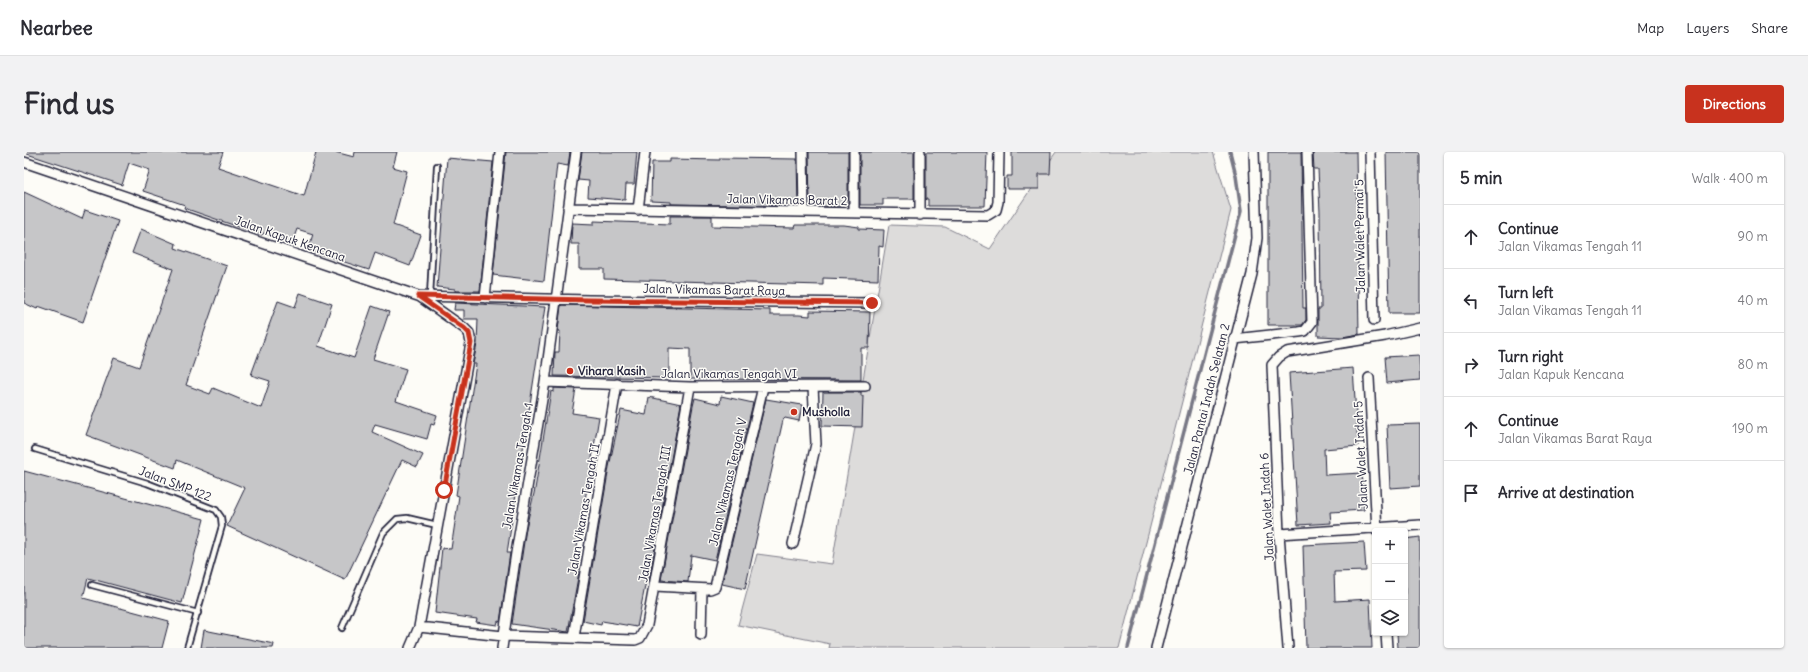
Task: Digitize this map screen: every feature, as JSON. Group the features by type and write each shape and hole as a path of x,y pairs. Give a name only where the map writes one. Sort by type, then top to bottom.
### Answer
{"street":[{"path":"485,298 500,152"},
{"name":"Jalan Vikamas Tengah 1","path":"502,648 545,382 576,152"},
{"path":"638,210 645,152"},
{"path":"804,152 804,212"},
{"path":"854,152 854,212"},
{"path":"920,152 920,215"},
{"name":"Jalan Vikamas Barat 2","path":"568,208 988,215 996,210 998,202 999,152"},
{"name":"Jalan Pantai Indah Selatan 2","path":"1156,648 1234,339 1252,274 1257,238 1254,152"},
{"path":"1234,339 1305,331 1312,322 1307,152"},
{"name":"Jalan Walet Permai 5","path":"1370,152 1374,320"},
{"name":"Jalan Kapuk Kencana","path":"24,162 418,296 556,300"},
{"path":"410,648 419,626 471,343 469,333 464,328 418,296"},
{"name":"Jalan Vikamas Barat Raya","path":"556,300 872,303"},
{"name":"Jalan Walet Indah 6","path":"1288,648 1279,534 1272,365 1279,357 1287,352 1385,336 1420,328"},
{"name":"Jalan Walet Indah 5","path":"1369,378 1377,528"},
{"name":"Jalan Vikamas Tengah VI","path":"545,382 690,387 865,386"},
{"name":"Jalan Vikamas Tengah II","path":"574,637 617,384"},
{"name":"Jalan Vikamas Tengah III","path":"574,637 635,640 640,638 647,625 690,387"},
{"name":"Jalan Vikamas Tengah V","path":"702,589 710,589 715,587 718,583 763,387"},
{"path":"793,544 816,444 813,387"},
{"path":"1394,528 1420,525"},
{"path":"1279,534 1372,530"},
{"path":"655,586 702,589 701,635"},
{"path":"419,626 503,636 574,637"},
{"path":"1386,636 1387,648"}],"lane":[{"path":"430,296 437,166"},
{"name":"Jalan SMP 122","path":"34,449 147,483 216,510 221,517 222,526 187,648"},
{"path":"342,628 383,533 397,519 402,518 421,520 437,525"},
{"path":"92,585 198,613"}],"shaded area":[{"path":"1056,152 1213,152 1231,210 1119,648 829,648 830,644 738,625 757,554 832,564 889,225 945,227 990,249"}],"building":[{"path":"28,152 223,152 218,167 304,196 316,152 335,152 354,157 355,152 397,152 393,167 407,171 393,225 421,235 410,266 375,253 369,270 308,250 313,234 297,229 292,243 263,233 262,235 184,208 185,205 143,191 150,170 129,163 122,185 27,154"},
{"path":"506,152 570,152 568,166 557,164 544,281 493,275"},
{"path":"582,152 637,152 634,184 626,184 625,200 588,197 589,181 578,180"},
{"path":"809,152 848,152 848,205 846,205 846,207 810,206"},
{"path":"860,152 914,152 914,199 883,199 883,205 860,205"},
{"path":"926,152 987,152 985,206 928,206 928,199 926,199"},
{"path":"1012,152 1051,152 1050,174 1039,174 1039,189 1007,189 1007,176 1012,176"},
{"path":"1268,152 1301,152 1303,308 1306,308 1306,320 1302,325 1268,325"},
{"path":"1313,152 1356,152 1359,334 1342,337 1318,336 1318,309 1321,309 1320,212 1318,169 1314,169"},
{"path":"1386,152 1420,152 1420,313 1389,313"},
{"path":"447,158 493,162 480,291 455,291 455,289 437,287"},
{"path":"720,158 797,159 798,206 671,204 671,202 651,201 652,162 670,162 670,159 720,160"},
{"path":"24,192 82,219 85,210 118,221 83,322 38,306 37,309 24,303"},
{"path":"670,216 712,216 712,226 794,228 795,225 844,225 859,227 859,229 884,230 883,247 879,246 878,280 823,278 823,285 604,279 604,269 579,269 579,244 571,244 572,223 594,224 594,221 670,224"},
{"path":"141,229 176,244 175,248 227,266 186,385 210,394 213,388 261,408 270,381 251,375 278,301 295,307 300,293 332,304 318,346 354,358 372,306 389,312 373,359 406,369 396,401 437,415 434,425 431,424 427,439 375,424 372,432 423,455 417,467 402,460 345,580 227,526 245,488 177,460 175,468 86,435 114,358 139,367 173,269 132,253"},
{"path":"455,303 545,307 507,553 510,553 500,622 498,621 497,625 476,622 477,619 435,613 442,548 451,549 459,496 456,495 476,364 473,364 477,344 478,319 464,319 464,310 454,310"},
{"path":"561,305 770,310 770,315 810,316 810,311 870,312 869,348 861,348 861,380 690,379 690,349 669,348 669,378 554,376 555,352 559,352 560,331 558,330"},
{"path":"1419,355 1420,380 1387,383 1385,357"},
{"path":"1353,368 1358,446 1324,449 1325,475 1362,473 1364,510 1330,512 1331,523 1298,525 1289,373"},
{"path":"554,388 576,389 572,413 599,417 573,571 579,572 568,632 512,624 526,528 535,489 551,391 554,392"},
{"path":"823,392 861,392 861,396 863,396 862,427 822,426"},
{"path":"721,396 753,403 715,560 691,555 688,582 661,580 695,398 720,404"},
{"path":"649,397 681,404 649,581 646,581 637,627 602,621 601,625 583,621 609,467 621,410 646,415"},
{"path":"766,399 802,405 799,421 785,418 783,420 745,589 722,584"},
{"path":"1420,424 1420,486 1390,488 1387,425"},
{"path":"24,471 204,519 182,603 88,578 83,598 169,621 162,648 24,648"},
{"path":"1420,537 1420,648 1398,648 1397,636 1408,636 1408,539"},
{"path":"1364,542 1366,571 1334,572 1335,601 1370,599 1372,648 1306,648 1303,545"},
{"path":"204,630 274,644 273,648 201,648"}],"waterway":[{"path":"1128,648 1241,211 1236,176 1230,152"}],"place":[{"name":"Vihara Kasih","path":"570,371"},
{"name":"Musholla","path":"794,412"}],"route":[{"path":"444,490 471,343 469,333 464,328 418,296 589,300 872,303"}]}
